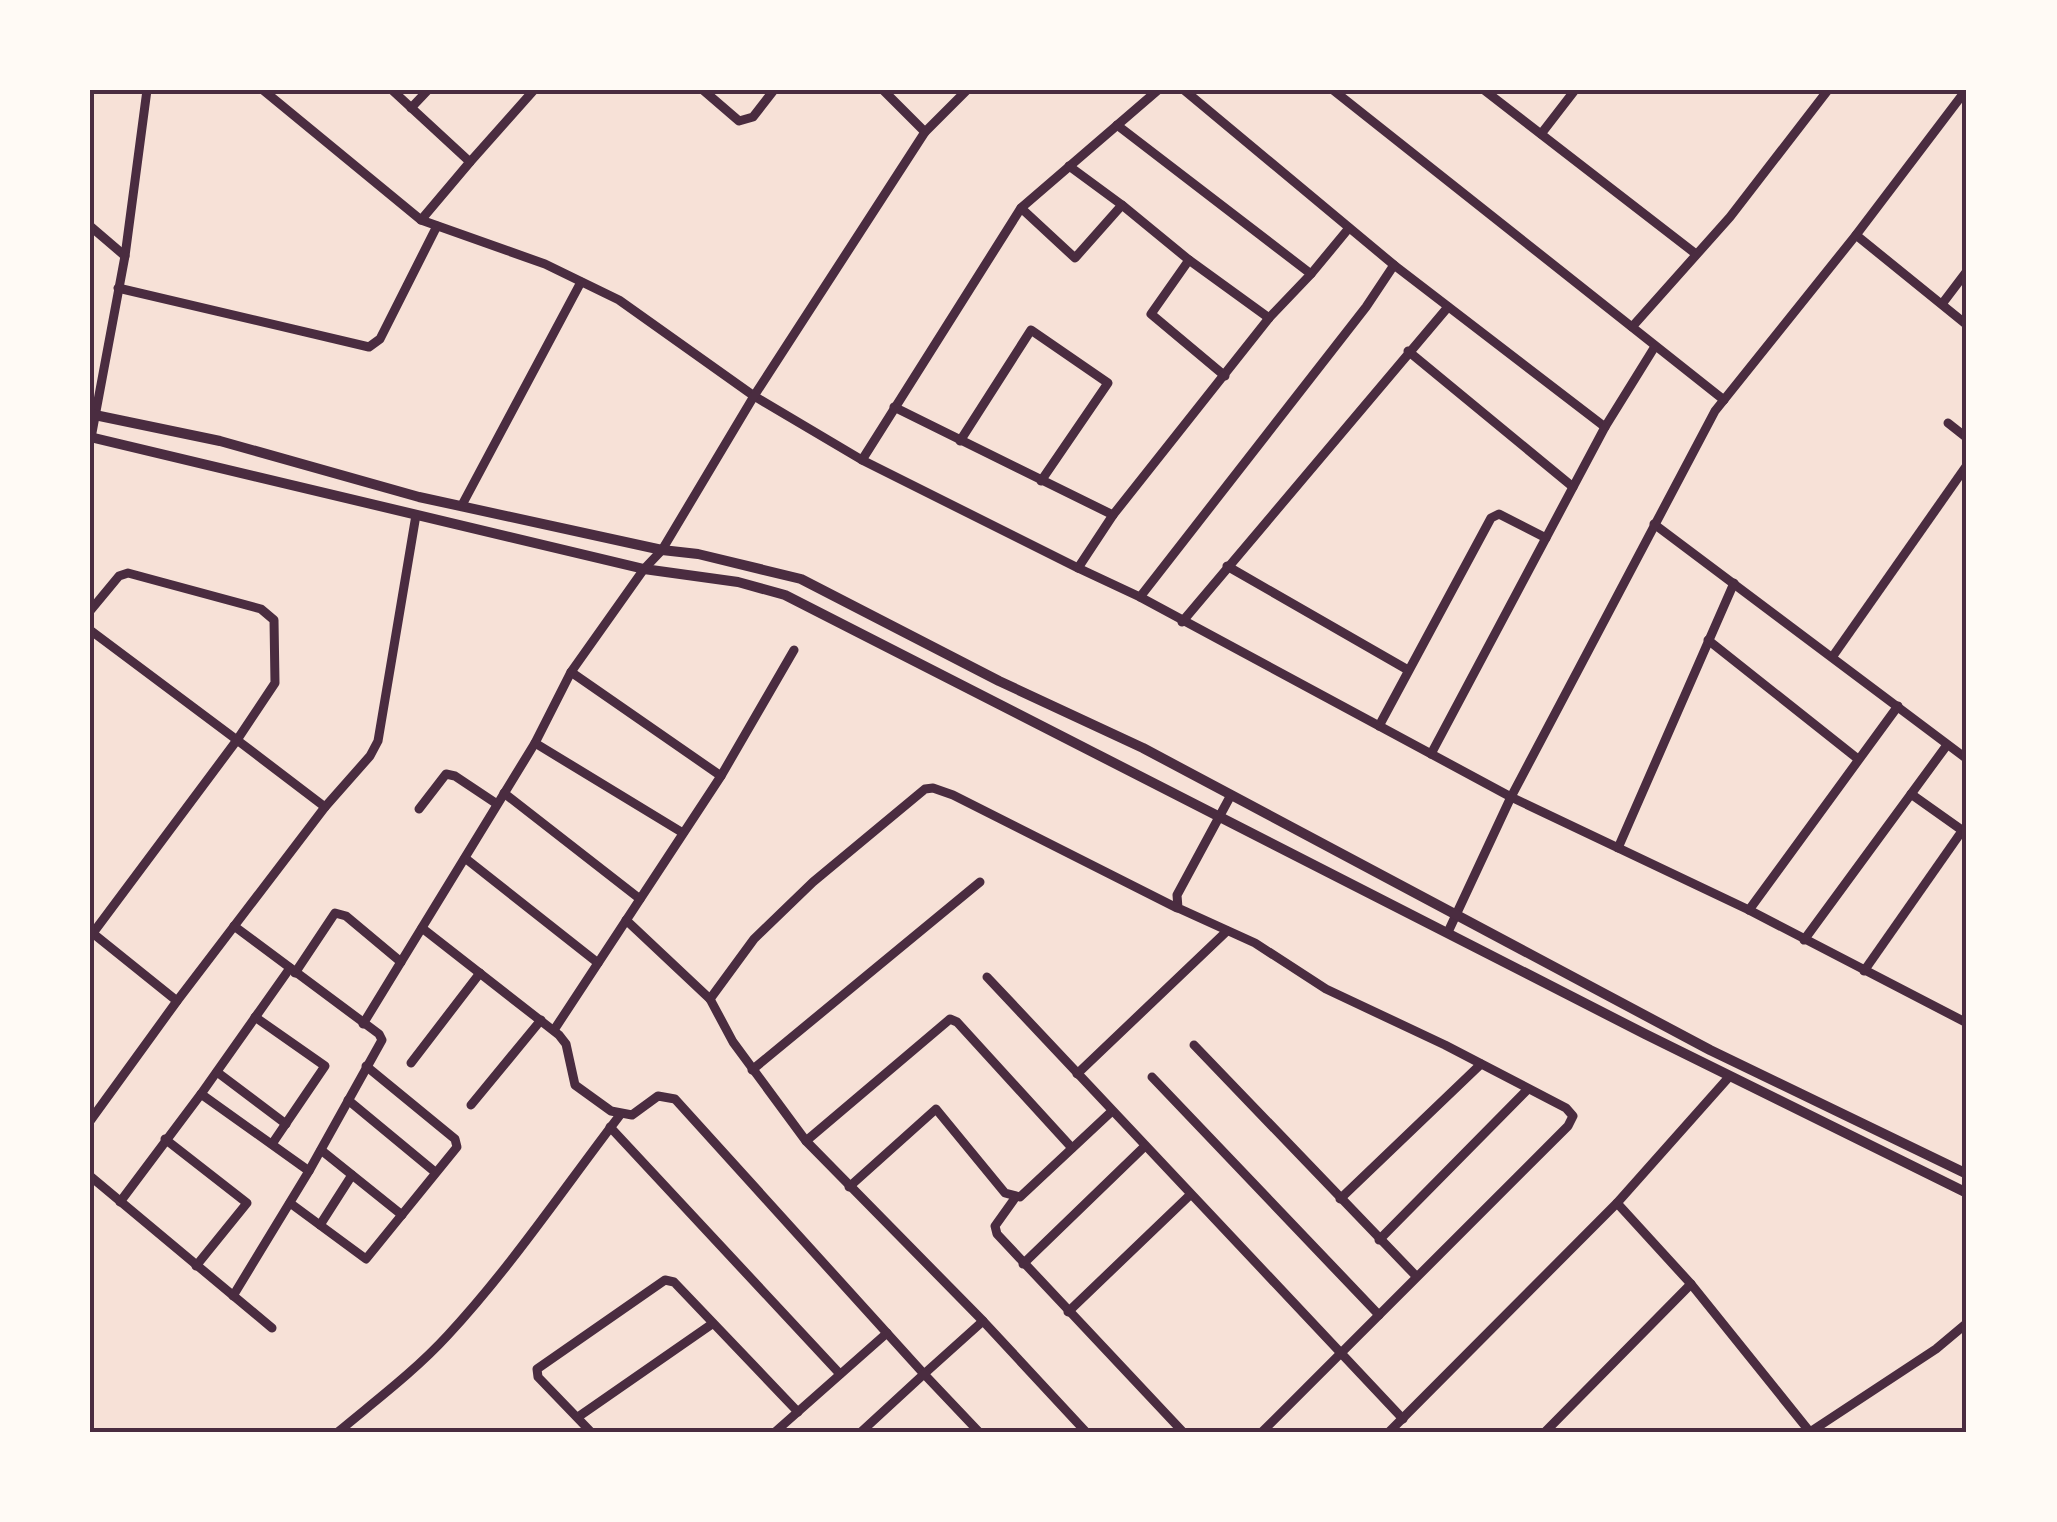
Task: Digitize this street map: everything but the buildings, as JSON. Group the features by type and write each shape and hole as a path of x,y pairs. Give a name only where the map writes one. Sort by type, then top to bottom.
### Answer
{"street":[{"path":"148,90 125,256 91,437 644,569 738,582 805,603 1729,1077 1966,1191"},
{"path":"263,90 421,220 544,264 619,300 754,396 862,460 1140,597 1511,798 1748,910 1967,1023"},
{"path":"392,90 470,162"},
{"path":"412,108 428,90"},
{"path":"421,220 534,90"},
{"path":"703,90 738,122 753,117 774,90"},
{"path":"883,90 925,132"},
{"path":"362,1024 535,743 571,672 644,569 662,550 754,396 925,132 967,90"},
{"path":"862,460 1020,208 1158,90"},
{"path":"1184,90 1394,265 1605,427"},
{"path":"1333,90 1724,400"},
{"path":"1541,134 1575,90"},
{"path":"1632,327 1730,216 1828,90"},
{"path":"1448,932 1511,798 1654,524 1724,400 1966,90"},
{"path":"1492,92 1696,254"},
{"path":"1117,125 1310,274"},
{"path":"1068,166 1269,318"},
{"path":"1020,208 1076,258 1122,206"},
{"path":"90,226 125,256"},
{"path":"118,288 370,347 380,339 437,226"},
{"path":"1078,568 1113,515 1269,318 1349,228"},
{"path":"1856,235 1967,325"},
{"path":"1189,260 1151,314 1224,376"},
{"path":"1140,597 1394,265"},
{"path":"1942,304 1967,271"},
{"path":"462,505 581,282"},
{"path":"1182,622 1448,307"},
{"path":"960,441 1031,330 1108,383 1041,481"},
{"path":"1432,754 1605,427 1654,348"},
{"path":"1408,351 1573,487"},
{"path":"894,407 1113,515"},
{"path":"93,414 220,442 419,497 801,579 1231,795 1710,1050 1967,1174"},
{"path":"1948,423 1967,438"},
{"path":"1832,656 1967,465"},
{"path":"1379,726 1491,518 1499,514 1546,538"},
{"path":"90,1121 234,926 370,756 378,740 416,515"},
{"path":"1654,524 1967,759"},
{"path":"1226,566 1408,670"},
{"path":"90,611 119,576 128,572 269,613 274,620 275,683 237,740 92,932 177,1001"},
{"path":"1618,848 1734,583"},
{"path":"90,630 326,807"},
{"path":"1708,640 1858,760"},
{"path":"554,1030 721,776 794,650"},
{"path":"571,672 721,776"},
{"path":"1748,910 1898,706"},
{"path":"535,743 683,833"},
{"path":"1804,940 1947,745"},
{"path":"419,809 446,774 497,804"},
{"path":"710,999 754,939 813,882 925,789 933,788 1255,943 1326,989 1566,1108 1572,1122 1262,1432"},
{"path":"504,793 640,900"},
{"path":"1864,971 1965,832 1911,794"},
{"path":"1180,910 1177,894 1231,795"},
{"path":"465,858 598,963"},
{"path":"752,1070 980,882"},
{"path":"120,1202 336,913 346,916 401,962"},
{"path":"626,920 710,999 752,1070 806,1141 1086,1432"},
{"path":"233,1296 382,1040 234,926"},
{"path":"422,928 554,1030 566,1044 575,1085 620,1114 637,1113 658,1096 675,1099 979,1432"},
{"path":"1076,1074 1227,932"},
{"path":"411,1063 480,973"},
{"path":"988,977 1403,1419"},
{"path":"255,1017 325,1066 272,1144"},
{"path":"471,1105 541,1020"},
{"path":"806,1141 950,1020 957,1022 1072,1148"},
{"path":"1194,1045 1416,1276"},
{"path":"1340,1199 1481,1064"},
{"path":"290,1203 366,1259 456,1146 456,1141 366,1066"},
{"path":"216,1072 286,1124"},
{"path":"1152,1077 1379,1315"},
{"path":"1389,1432 1616,1204 1729,1077"},
{"path":"1379,1240 1528,1088"},
{"path":"201,1094 309,1171"},
{"path":"348,1100 435,1172"},
{"path":"849,1187 936,1109 1005,1193 1016,1198"},
{"path":"1111,1112 1016,1198 994,1230 1183,1432"},
{"path":"338,1432 446,1338 620,1114"},
{"path":"610,1127 840,1374"},
{"path":"165,1139 246,1203 196,1266"},
{"path":"1023,1264 1144,1147"},
{"path":"320,1150 402,1215"},
{"path":"320,1225 352,1175"},
{"path":"90,1176 272,1328"},
{"path":"1068,1312 1190,1195"},
{"path":"1616,1204 1691,1284 1810,1432 1936,1350 1967,1322"},
{"path":"591,1432 538,1377 541,1364 665,1280 674,1282 798,1412"},
{"path":"1549,1431 1691,1284"},
{"path":"861,1432 983,1322"},
{"path":"578,1417 712,1324"},
{"path":"775,1432 887,1333"}]}
